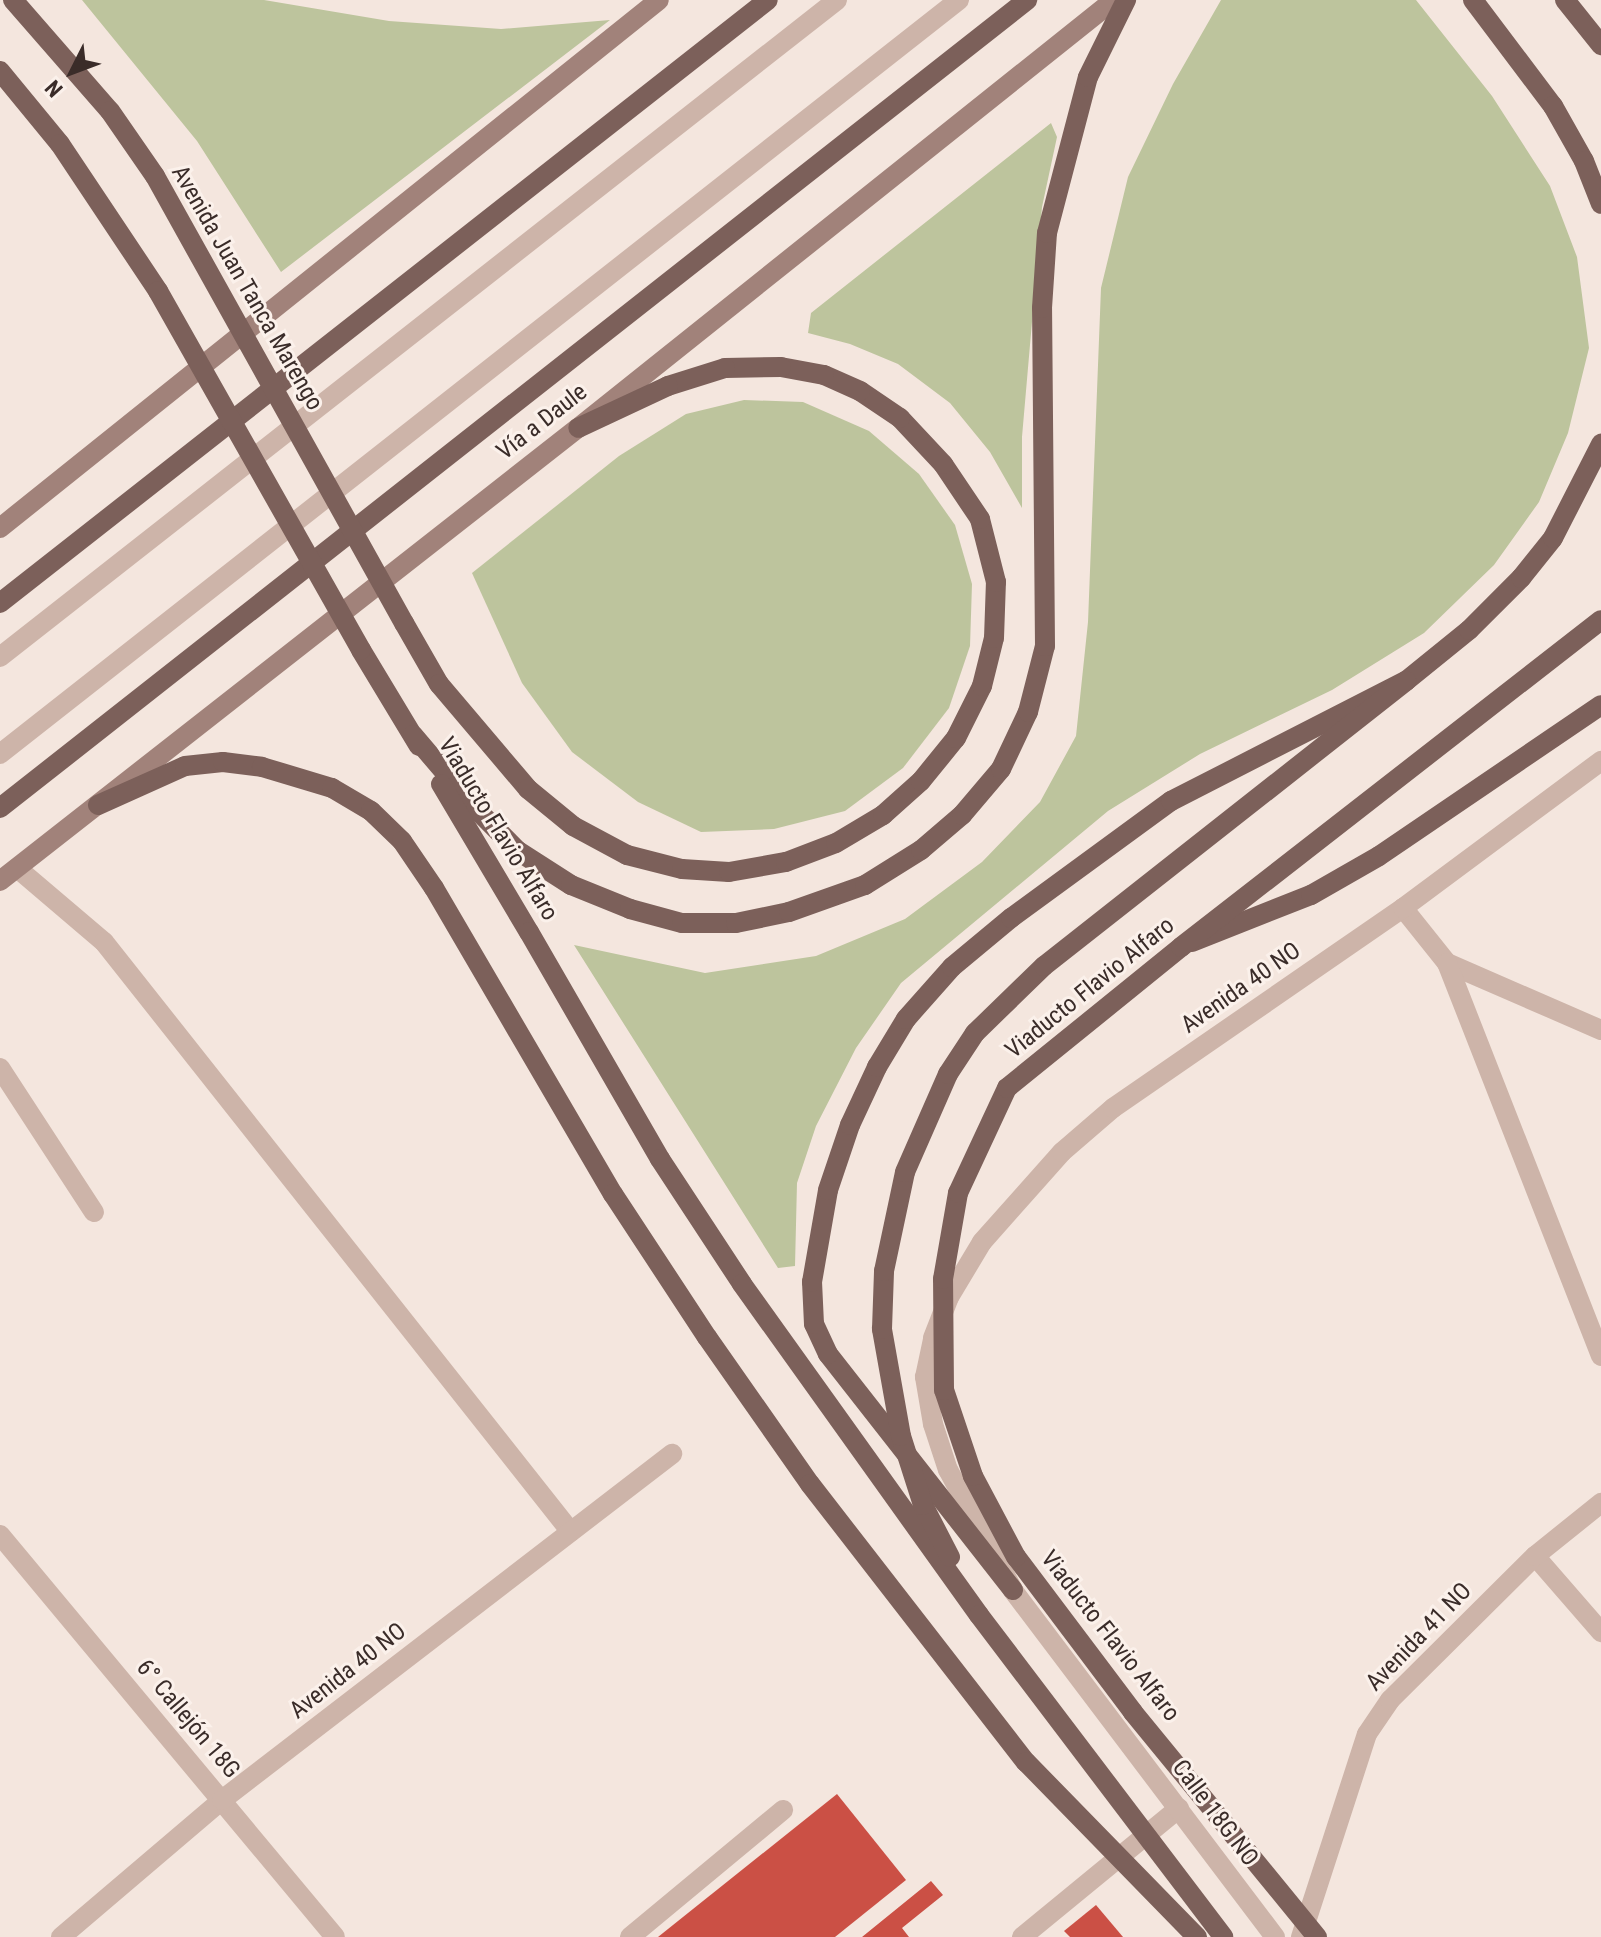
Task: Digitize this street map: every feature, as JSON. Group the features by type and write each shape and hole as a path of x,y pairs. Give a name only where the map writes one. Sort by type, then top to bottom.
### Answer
{"main road":[{"name":"Avenida Juan Tanca Marengo","path":"13,0 110,111 155,176 439,684 528,789 573,826 627,855 682,869 729,872 786,862 836,843 883,815 921,781 956,738 982,686 994,638 996,582 980,519 943,464 900,418 860,391 824,375 781,367 725,368 668,386 578,428"},
{"path":"0,528 659,0"},
{"path":"0,603 768,0"},
{"name":"Vía a Daule","path":"0,808 1027,0"},
{"name":"Vía a Daule","path":"0,881 578,428 1114,0"},
{"path":"413,735 476,809 518,851 571,885 630,909 682,923 736,923 789,912 865,885 921,850 962,815 1001,769 1028,712 1045,646 1042,308 1047,233 1088,77 1126,0"},
{"path":"1473,0 1553,106 1584,161 1601,204"},
{"path":"1565,0 1601,45"},
{"name":"Viaducto Flavio Alfaro","path":"0,71 60,144 158,291 361,650 660,1159 829,1409 979,1615 1223,1937"},
{"path":"979,1615 923,1505 901,1436 882,1329 884,1271 905,1172 926,1118 948,1074 975,1033 1017,990 1469,630 1521,578 1553,538 1601,444"},
{"name":"Viaducto Flavio Alfaro","path":"1317,1937 1133,1712 1016,1557 973,1476 944,1390 943,1279 958,1193 1007,1088 1181,947 1601,620"},
{"path":"1013,1590 828,1354 814,1324 812,1282 828,1190 850,1125 872,1078 906,1019 952,967 1011,918 1171,801 1406,681"},
{"path":"1181,947 1311,895 1453,808 1601,705"},
{"path":"98,805 185,766 223,762 297,774 332,788 371,811 402,841 479,965 613,1194 810,1484 1026,1762 1197,1937"}],"street":[{"path":"0,657 837,0"},
{"path":"0,754 959,0"},
{"name":"Avenida 40 NO","path":"949,1297 982,1242 1062,1152 1113,1108 1403,908 1601,761"},
{"path":"17,868 104,942 571,1532"},
{"path":"1403,908 1447,963 1601,1356"},
{"path":"1447,963 1601,1030"},
{"path":"0,1068 94,1212"},
{"name":"Calle 18G NO","path":"949,1297 933,1338 925,1377 933,1424 948,1470 1013,1590 1275,1937"},
{"name":"Avenida 40 NO","path":"61,1937 222,1800 672,1454"},
{"name":"Avenida 41 NO","path":"1301,1937 1367,1734 1390,1700 1535,1556 1601,1503"},
{"name":"6° Callejón 18G","path":"0,1535 335,1937"},
{"path":"1535,1556 1601,1632"},
{"path":"1022,1937 1179,1808"},
{"path":"630,1937 783,1810"}],"green space":[{"path":"82,0 264,0 389,21 501,29 610,20 281,272 197,141"},
{"path":"1221,0 1416,0 1492,96 1550,186 1577,257 1589,348 1568,433 1539,502 1494,565 1424,633 1332,690 1200,754 1108,811 901,983 856,1048 816,1126 797,1183 795,1266 778,1268 574,945 705,973 816,956 905,919 982,862 1040,802 1076,736 1088,622 1101,288 1128,177 1173,84"},
{"path":"1051,123 1057,137 1042,207 1022,437 1022,508 990,452 950,403 898,364 850,344 808,333 811,313"},
{"path":"744,400 803,402 869,431 919,474 955,525 972,584 970,646 949,708 903,768 845,811 774,829 701,832 638,802 572,752 522,683 472,573 619,456 686,414"}],"building":[{"path":"837,1794 906,1880 835,1937 658,1937"},
{"path":"931,1881 943,1895 902,1928 909,1937 862,1937"},
{"path":"1096,1905 1123,1937 1070,1937 1064,1931"}]}
